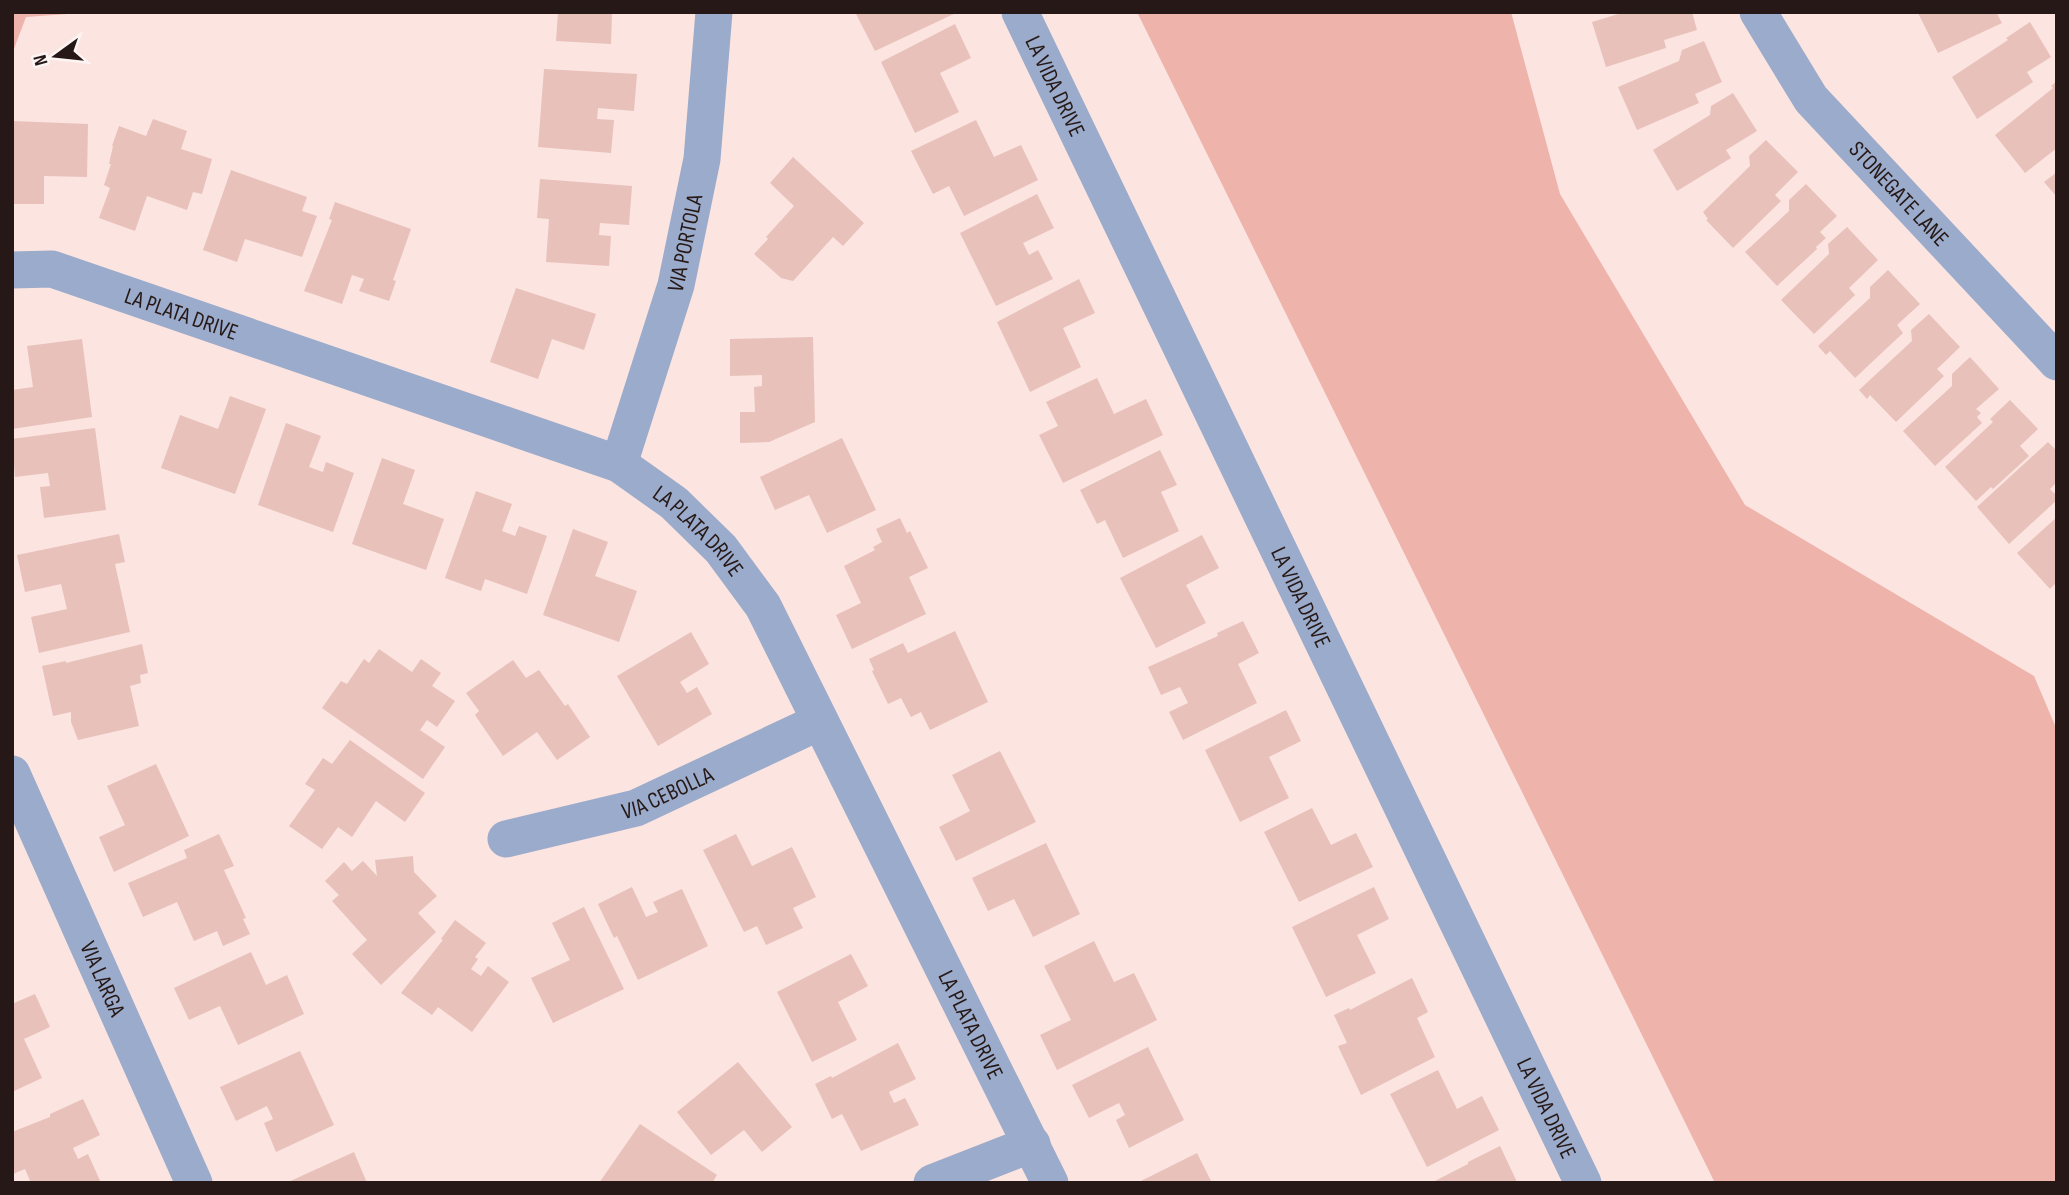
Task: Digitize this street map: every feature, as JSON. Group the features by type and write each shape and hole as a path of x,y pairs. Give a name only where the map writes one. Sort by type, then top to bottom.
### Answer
{"street":[{"name":"VIA PORTOLA","path":"619,464 676,285 702,159 713,12"},
{"name":"LA VIDA DRIVE","path":"1020,12 1583,1183"},
{"name":"STONEGATE LANE","path":"1758,12 1811,99 2057,362"},
{"name":"LA PLATA DRIVE","path":"12,270 52,269 619,464 674,503 721,549 763,606 1050,1183"},
{"name":"VIA CEBOLLA","path":"506,839 636,808 819,722"},
{"name":"VIA LARGA","path":"12,775 194,1183"},
{"path":"932,1183 1032,1144"}],"shaded area":[{"path":"12,12 95,12 26,17 12,54"},
{"path":"1137,12 1511,12 1560,194 1745,505 2034,676 2057,730 2057,1183 1715,1183"}],"building":[{"path":"558,12 612,12 611,44 556,41"},
{"path":"855,12 958,12 875,51"},
{"path":"1625,12 1692,12 1697,30 1664,40 1666,48 1606,67 1592,22"},
{"path":"1996,12 2002,23 1938,53 1918,13"},
{"path":"2030,22 2051,57 2027,72 2033,82 1977,119 1952,77"},
{"path":"955,24 971,58 940,73 959,112 915,133 881,62"},
{"path":"1704,41 1722,82 1695,94 1699,103 1637,130 1618,87 1679,61 1682,50"},
{"path":"544,69 637,74 634,111 598,108 597,119 614,120 611,153 538,147"},
{"path":"2057,81 2057,148 2025,173 1995,135 2053,88 2051,86"},
{"path":"1733,93 1757,131 1726,150 1731,158 1677,191 1653,150 1710,115 1711,106"},
{"path":"153,119 187,131 181,149 212,159 202,194 193,192 187,210 147,196 135,231 99,218 110,188 104,185 119,126 146,136"},
{"path":"976,120 994,157 1021,145 1038,180 964,216 949,186 933,194 911,151"},
{"path":"12,121 88,124 87,177 44,176 44,204 12,204"},
{"path":"1766,140 1798,172 1775,195 1781,201 1733,248 1706,220 1708,219 1703,212 1750,166 1749,156"},
{"path":"793,157 864,223 843,246 833,237 793,281 781,278 754,254 794,206 770,183"},
{"path":"231,170 307,197 302,211 317,216 302,257 245,239 237,262 203,250"},
{"path":"2057,172 2057,197 2044,182"},
{"path":"540,179 632,186 629,225 600,223 599,235 611,236 609,266 546,262 549,219 537,218"},
{"path":"1806,184 1837,216 1820,232 1826,238 1817,249 1777,286 1745,252 1789,211 1789,200"},
{"path":"1037,194 1054,228 1023,243 1029,255 1038,250 1053,279 996,306 960,233"},
{"path":"335,202 411,229 393,280 396,281 389,301 359,291 364,279 352,275 342,304 304,291 332,220 329,219"},
{"path":"1847,227 1878,260 1849,288 1855,295 1814,334 1781,300 1829,254 1828,244"},
{"path":"1888,270 1920,304 1897,325 1903,333 1855,378 1830,351 1826,355 1818,346 1870,298 1870,287"},
{"path":"1079,279 1095,313 1063,328 1081,367 1030,392 997,322"},
{"path":"516,288 596,314 584,350 552,339 538,379 490,362"},
{"path":"1929,314 1960,347 1937,369 1944,376 1896,422 1870,395 1867,399 1859,390 1912,341 1911,330"},
{"path":"813,337 815,422 769,442 740,443 740,412 755,412 754,387 762,386 762,375 730,376 730,339"},
{"path":"82,339 92,417 12,429 12,390 33,387 27,346"},
{"path":"1970,357 1999,389 1976,409 1981,413 1977,417 1982,423 1935,466 1903,431 1952,386 1952,374"},
{"path":"1097,378 1114,414 1146,399 1163,435 1063,483 1039,435 1058,426 1046,402"},
{"path":"230,396 266,409 235,494 161,468 180,415 218,429"},
{"path":"2010,400 2038,429 2020,446 2029,456 1976,501 1945,467 1993,422 1990,419"},
{"path":"286,423 321,436 309,467 323,472 326,462 354,473 333,532 258,505"},
{"path":"95,428 106,510 44,518 40,487 50,486 48,473 15,477 12,439"},
{"path":"842,438 876,510 827,533 809,495 775,510 760,477"},
{"path":"2048,442 2057,451 2057,482 2050,489 2057,496 2057,500 2009,544 1977,507"},
{"path":"1160,450 1177,485 1161,492 1179,531 1123,558 1105,520 1097,524 1080,490"},
{"path":"382,458 415,470 403,504 444,519 426,570 352,544"},
{"path":"476,491 512,504 502,531 515,536 519,526 547,536 527,594 485,579 481,591 445,578"},
{"path":"2057,517 2057,582 2050,589 2017,553"},
{"path":"900,518 907,533 910,531 928,568 909,577 926,614 852,649 836,615 861,603 844,566 875,550 873,547 882,542 876,529"},
{"path":"573,529 608,542 595,576 637,591 619,642 543,615"},
{"path":"119,534 125,562 115,564 130,632 39,653 31,617 67,609 61,584 25,592 17,555"},
{"path":"1202,535 1219,568 1186,585 1206,623 1156,648 1120,578"},
{"path":"1243,621 1259,653 1238,664 1257,703 1183,740 1169,712 1188,703 1180,687 1161,695 1148,667 1218,636 1217,633"},
{"path":"955,631 988,702 930,730 921,712 911,717 901,698 888,704 869,659 903,643 908,653"},
{"path":"691,632 709,664 680,682 687,693 697,687 712,714 658,746 617,676"},
{"path":"142,644 148,673 140,675 141,683 130,686 139,726 78,740 71,722 71,712 53,716 42,666 66,663"},
{"path":"379,649 412,672 421,659 441,673 432,686 455,701 437,727 427,720 420,730 445,747 423,779 322,708 341,681 347,684 364,659 369,663"},
{"path":"513,660 526,678 539,670 565,706 568,704 590,737 557,760 537,732 503,756 475,715 479,711 466,693"},
{"path":"1286,710 1301,741 1269,757 1289,798 1240,822 1205,750"},
{"path":"350,740 425,793 405,822 376,801 352,837 338,827 322,849 289,826 315,790 305,784 323,758 332,764"},
{"path":"1000,751 1036,822 956,861 939,827 970,811 952,775"},
{"path":"156,764 189,836 114,872 99,837 125,825 107,786"},
{"path":"1312,808 1331,845 1356,833 1373,867 1299,902 1264,832"},
{"path":"219,834 234,866 224,870 246,918 243,919 250,934 223,946 217,931 194,941 177,902 143,917 128,883 187,858 184,850"},
{"path":"736,834 752,866 792,847 816,897 793,908 803,928 766,945 757,926 744,932 703,850"},
{"path":"1046,843 1080,914 1033,937 1014,899 988,911 972,878"},
{"path":"413,856 414,872 437,896 418,913 436,932 381,985 352,954 367,940 332,901 339,895 325,881 344,862 352,871 363,861 377,876 375,860"},
{"path":"632,887 646,917 658,912 653,902 682,889 708,946 638,980 598,904"},
{"path":"1374,887 1389,919 1357,935 1376,973 1326,997 1292,927"},
{"path":"584,907 624,989 553,1023 531,978 570,960 552,923"},
{"path":"455,920 486,943 475,957 478,959 471,969 481,976 488,966 509,982 472,1032 438,1007 432,1015 401,993 443,940 441,939"},
{"path":"1094,941 1114,982 1134,973 1157,1020 1057,1070 1040,1035 1071,1020 1044,966"},
{"path":"251,952 266,985 287,975 304,1014 238,1045 220,1006 189,1020 174,988"},
{"path":"851,954 868,986 838,1002 857,1040 812,1062 777,992"},
{"path":"1412,978 1428,1012 1417,1018 1435,1057 1361,1095 1338,1046 1347,1043 1334,1015 1349,1008 1350,1010"},
{"path":"35,994 50,1027 24,1039 42,1078 12,1092 12,1004"},
{"path":"898,1043 916,1079 889,1092 894,1103 905,1098 919,1125 861,1151 842,1114 832,1119 815,1084 831,1076 832,1078"},
{"path":"1148,1047 1184,1120 1129,1148 1116,1120 1125,1115 1119,1103 1089,1118 1072,1085"},
{"path":"300,1051 334,1125 276,1152 264,1123 273,1119 267,1106 236,1121 220,1087"},
{"path":"738,1062 792,1127 762,1152 744,1130 711,1155 677,1112"},
{"path":"1438,1070 1457,1109 1482,1096 1499,1130 1427,1167 1390,1094"},
{"path":"83,1099 100,1135 73,1148 78,1159 88,1154 101,1183 31,1183 25,1169 13,1174 12,1132 50,1117 50,1114"},
{"path":"640,1124 717,1175 712,1183 599,1183"},
{"path":"1500,1146 1517,1182 1431,1183 1468,1162"},
{"path":"354,1152 367,1183 286,1183"},
{"path":"1197,1153 1212,1183 1137,1183"}]}
